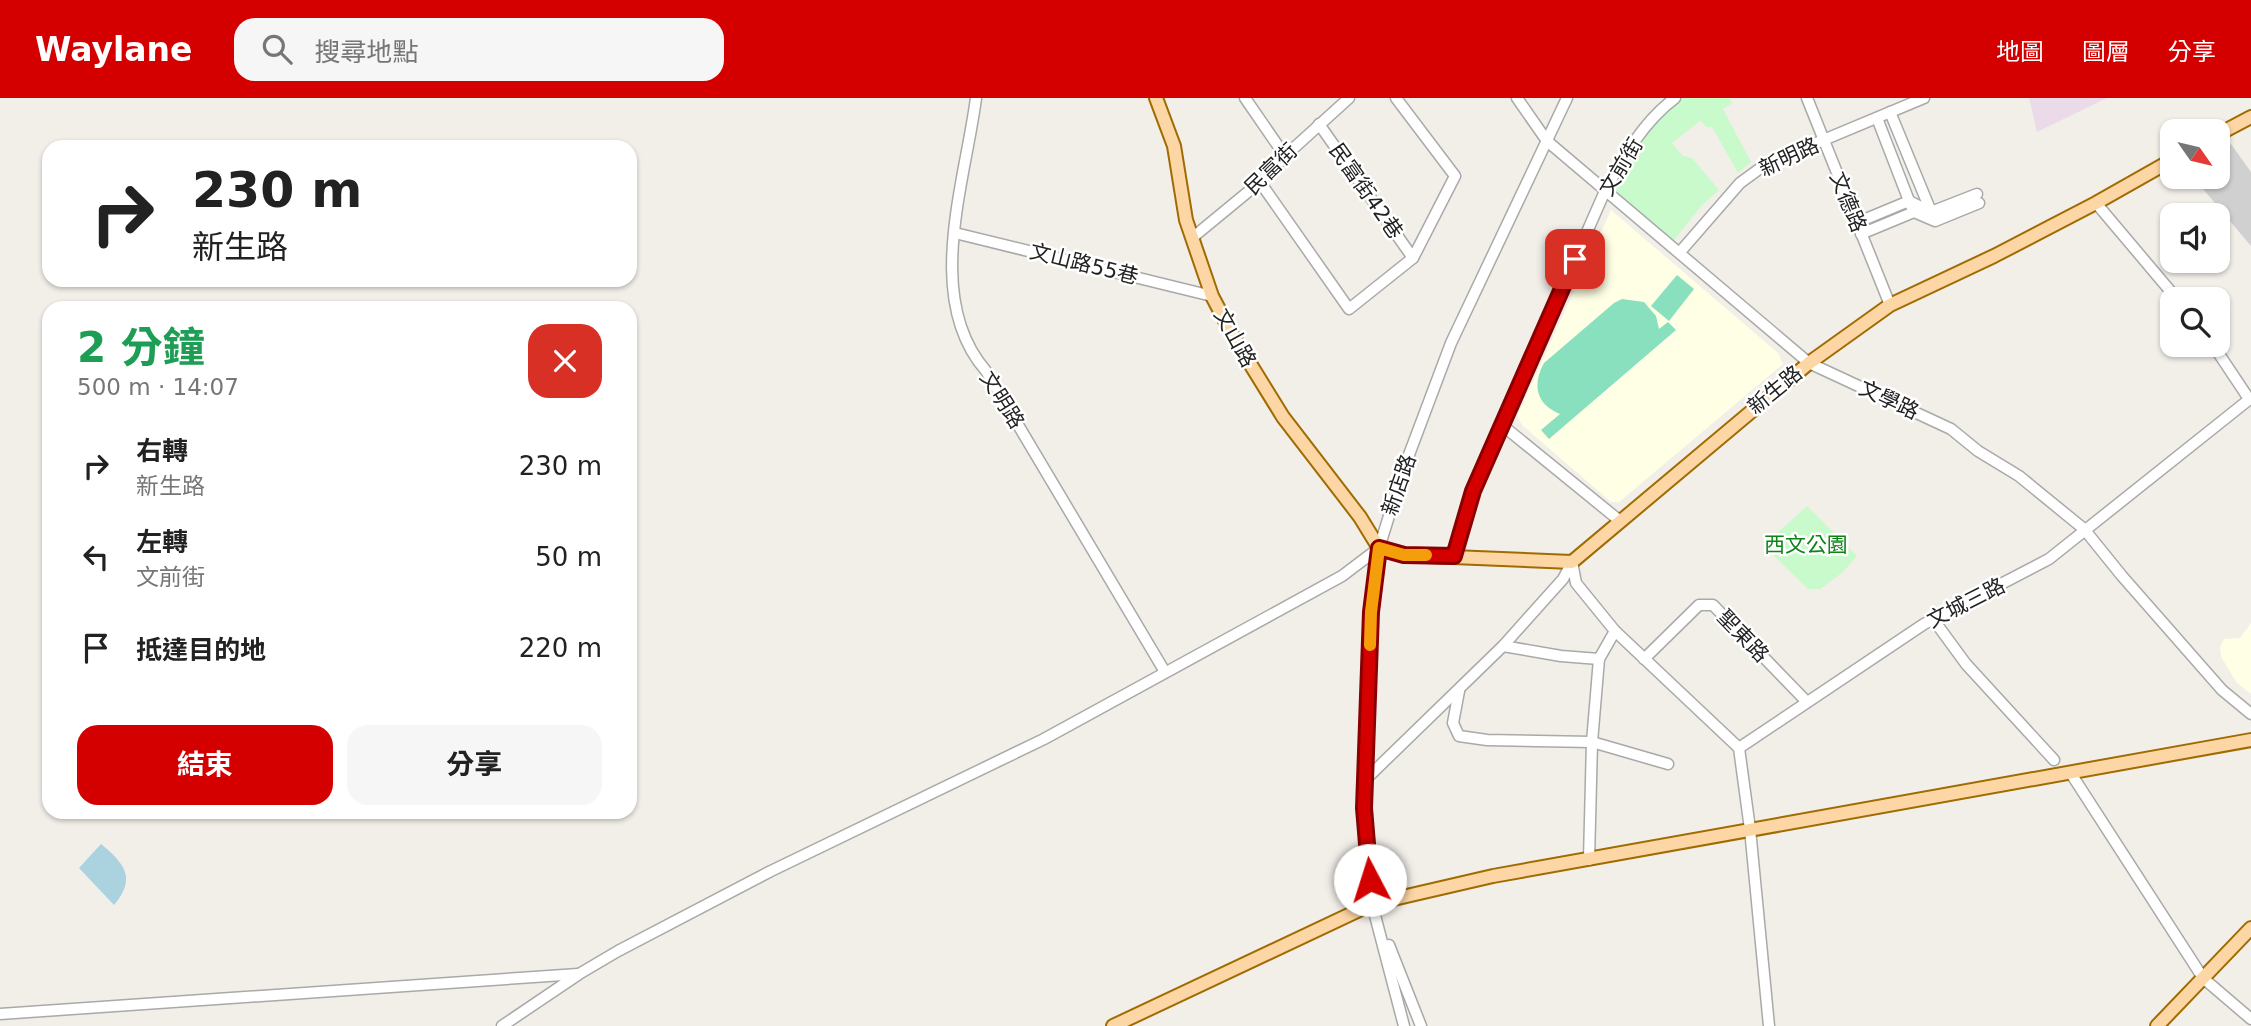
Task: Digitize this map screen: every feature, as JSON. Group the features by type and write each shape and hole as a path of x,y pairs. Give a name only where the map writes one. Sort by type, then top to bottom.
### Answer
{"main road":[{"name":"文山路","path":"1156,98 1174,146 1186,220 1212,296 1233,336 1283,417 1360,517 1379,548"},
{"path":"2230,128 2251,117"},
{"name":"新生路","path":"1573,562 1809,363 1890,305 1994,256 2160,167"},
{"path":"1379,548 1404,555 1573,562"},
{"path":"1113,1026 1372,904 1493,876 1749,828 2251,740"},
{"path":"2157,1026 2251,928"}],"street":[{"name":"文明路","path":"976,98 955,233 952,294 959,324 973,356 986,371 1165,672"},
{"path":"1245,98 1285,156"},
{"name":"民富街","path":"1192,238 1260,182 1349,98"},
{"path":"1260,182 1349,309 1413,258 1455,176 1396,98"},
{"name":"文學路","path":"1517,98 1547,141 1809,363 1951,429 1978,451 2020,477 2084,529 2222,690 2251,714"},
{"name":"新店路","path":"1372,904 1364,808 1371,612 1379,548 1404,468 1451,343 1567,98"},
{"name":"文前街","path":"1454,556 1473,491 1605,191 1629,146 1675,98"},
{"name":"文德路","path":"1807,98 1890,305"},
{"name":"新明路","path":"1680,252 1740,183 1766,164 1924,98"},
{"path":"1890,112 1933,216"},
{"path":"1877,118 1914,212"},
{"name":"民富街42巷","path":"1320,124 1413,258"},
{"path":"1858,228 1914,212 1933,216 1978,199"},
{"path":"1909,201 1933,216"},
{"path":"1858,228 1909,201"},
{"path":"2095,203 2167,287"},
{"name":"文山路55巷","path":"955,233 1212,296"},
{"path":"2221,357 2250,398"},
{"name":"文城三路","path":"1739,748 1933,619 2049,559 2250,398"},
{"path":"1502,425 1620,522"},
{"path":"502,1026 579,974 771,870 1033,745 1342,576 1379,548"},
{"path":"1573,562 1576,583 1615,631 1739,748 1769,1026"},
{"path":"1365,780 1503,646 1563,579 1573,562"},
{"name":"聖東路","path":"1644,659 1699,605 1713,605 1807,702"},
{"path":"1933,619 1965,664 2054,760"},
{"path":"1589,860 1592,741 1600,659 1615,631"},
{"path":"1503,646 1560,656 1600,659"},
{"path":"1459,690 1453,723 1460,736 1487,740 1592,741 1668,764"},
{"path":"2070,772 2203,978 2251,1019"},
{"path":"1372,904 1404,1026"},
{"path":"1372,904 1421,1026"},
{"path":"0,1014 579,974"}],"shaded area":[{"path":"2029,98 2107,98 2037,132"},
{"path":"2230,145 2251,172 2251,246 2230,221 2230,203 2215,203 2203,189 2230,189"},
{"path":"1611,210 1778,353 1783,364 1619,502 1611,502 1522,425 1517,416"},
{"path":"2251,623 2251,694 2237,683 2221,657 2220,647 2224,639 2240,638"}],"green space":[{"path":"1680,98 1730,98 1732,103 1723,109 1751,162 1738,173 1712,127 1706,127 1701,120 1672,143 1683,156 1692,158 1719,190 1701,206 1674,240 1608,190 1630,152 1648,128"},
{"path":"1677,275 1694,289 1669,321 1651,306"},
{"path":"1622,299 1644,302 1656,316 1659,329 1668,322 1676,330 1549,439 1541,430 1560,414 1546,405 1539,393 1538,379 1544,363"},
{"name":"西文公園","path":"1807,506 1857,556 1842,573 1820,589 1808,589 1770,552 1771,539"}],"water":[{"path":"101,844 116,858 125,872 125,887 114,905 79,868"}],"slow traffic":[{"path":"1370,645 1379,548 1404,555 1426,555"}],"route":[{"path":"1370,880 1364,808 1371,612 1379,548 1404,555 1454,556 1473,491 1575,259"}]}
